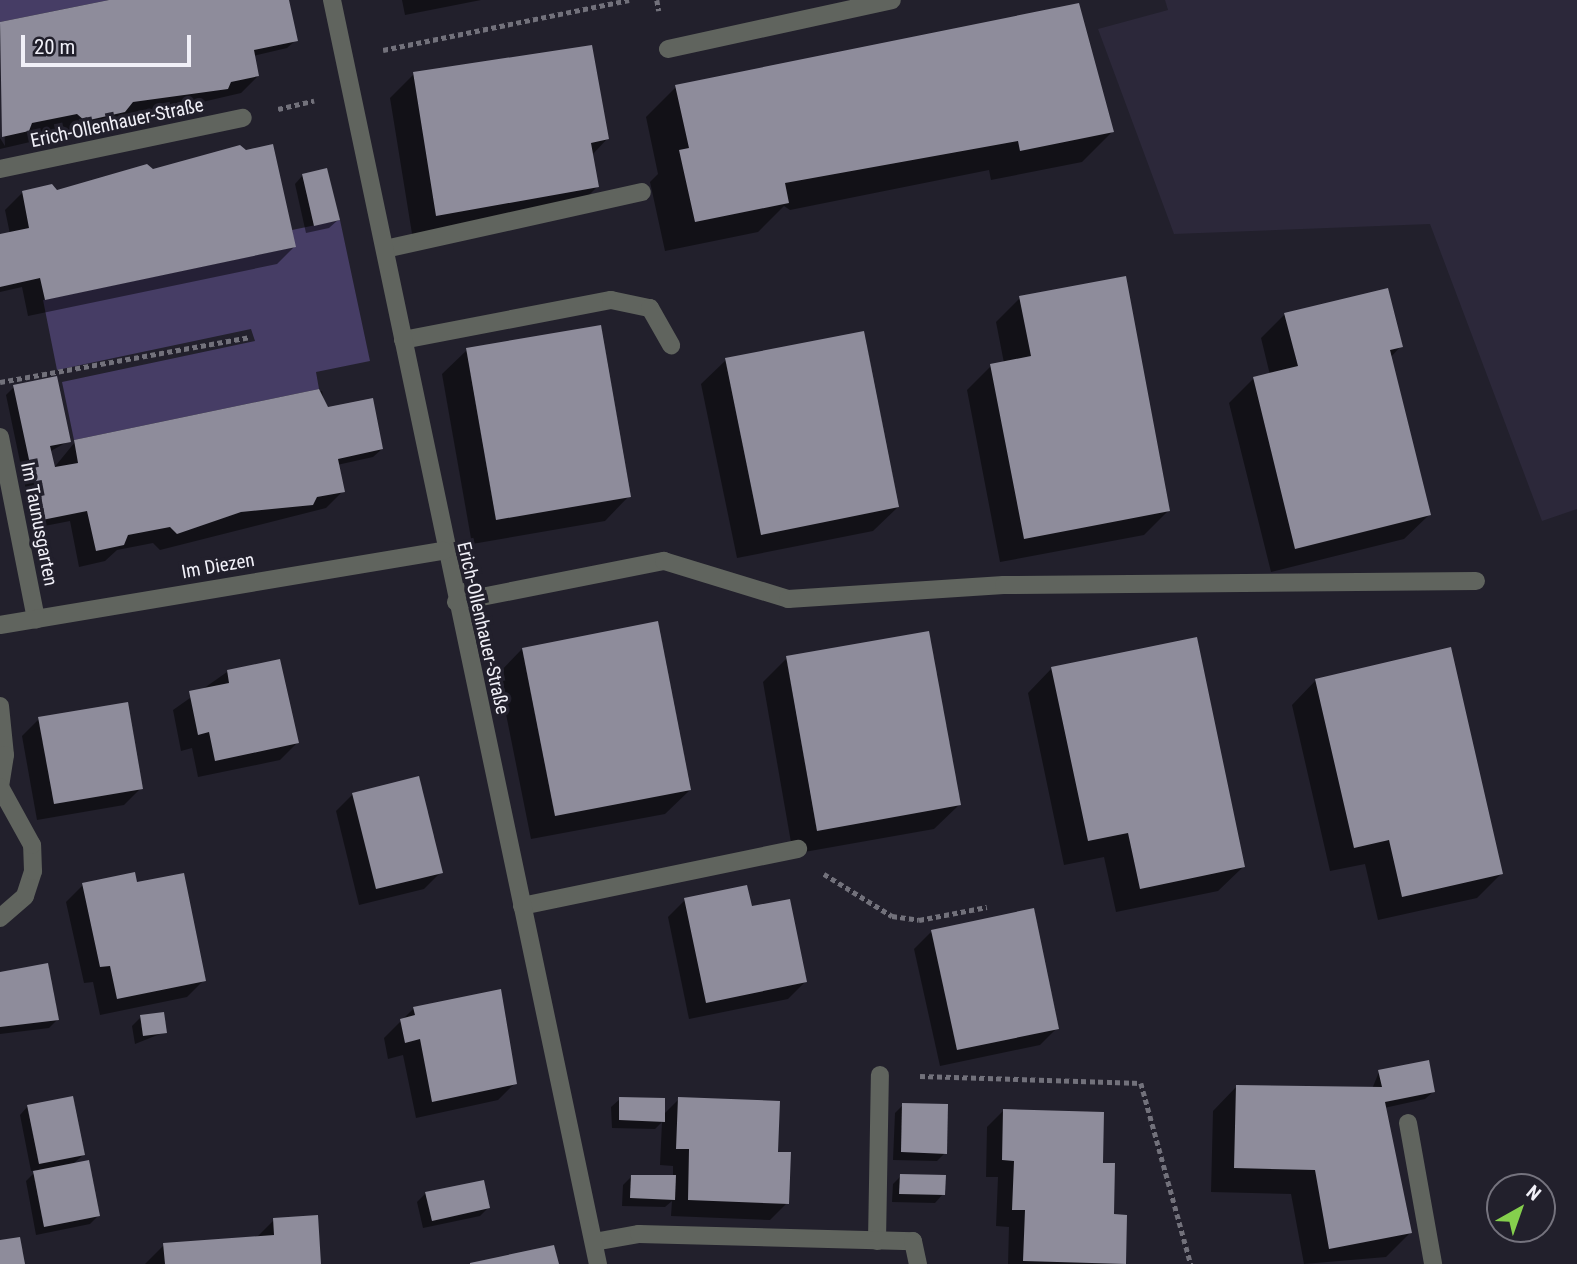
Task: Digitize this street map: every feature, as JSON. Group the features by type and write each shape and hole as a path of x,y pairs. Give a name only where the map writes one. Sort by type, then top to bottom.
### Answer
{"street":[{"name":"Erich-Ollenhauer-Straße","path":"332,0 386,249 444,551 598,1264"},
{"path":"668,49 892,0"},
{"name":"Erich-Ollenhauer-Straße","path":"0,169 243,118"},
{"path":"386,249 642,192"},
{"path":"403,340 611,300 650,308 671,345"},
{"name":"Im Taunusgarten","path":"0,437 36,619"},
{"name":"Im Diezen","path":"0,625 444,551"},
{"path":"456,602 664,561 788,599 1004,585 1476,581"},
{"path":"0,706 5,755 0,787 32,845 33,872 25,896 0,918"},
{"path":"522,906 798,849"},
{"path":"877,1241 880,1075"},
{"path":"1408,1123 1433,1264"},
{"path":"594,1242 639,1234 913,1241 918,1264"}],"path":[{"path":"345,58 629,0"},
{"path":"0,382 249,337"},
{"path":"798,849 833,882 892,916 919,920 986,907"},
{"path":"880,1075 1141,1083 1191,1264"}],"shaded area":[{"path":"0,0 109,0 0,22"},
{"path":"1165,0 1577,0 1577,509 1542,521 1430,224 1174,234 1098,29 1168,10"},
{"path":"340,220 370,361 316,372 319,389 74,440 62,382 255,341 251,329 57,370 43,300 295,247 292,230"}],"building":[{"path":"109,0 289,0 298,41 254,50 259,76 231,82 228,89 133,102 125,112 85,121 77,114 32,123 29,131 2,137 0,22"},
{"path":"1079,3 1114,132 1020,151 1018,141 785,183 789,203 695,222 679,150 689,148 675,85"},
{"path":"592,45 609,139 591,143 599,187 436,216 413,72"},
{"path":"273,144 296,247 45,300 40,278 0,287 0,234 29,228 22,191 52,184 57,190 147,164 153,169 240,145 246,150"},
{"path":"327,168 340,220 314,226 302,174"},
{"path":"1126,276 1170,511 1024,539 990,364 1031,356 1019,296"},
{"path":"1388,288 1403,347 1390,350 1431,515 1295,549 1253,377 1298,366 1284,313"},
{"path":"601,325 631,497 496,520 466,348"},
{"path":"864,331 899,507 761,535 725,358"},
{"path":"57,376 71,442 50,446 55,467 78,463 74,440 319,389 328,407 373,398 383,449 338,459 345,492 317,497 313,505 241,512 177,534 170,527 128,535 124,545 96,551 87,511 42,520 13,385"},
{"path":"658,621 691,790 555,816 522,648"},
{"path":"929,631 961,805 817,831 786,656"},
{"path":"1197,637 1245,867 1140,889 1128,833 1088,841 1051,667"},
{"path":"1451,647 1503,874 1402,897 1389,840 1354,848 1315,679"},
{"path":"280,659 299,743 215,761 209,732 198,735 189,691 229,683 227,670"},
{"path":"128,702 143,789 54,804 38,717"},
{"path":"419,776 443,873 376,889 352,793"},
{"path":"135,872 137,882 184,873 206,981 117,999 110,966 100,967 82,883"},
{"path":"747,885 752,906 790,899 807,982 706,1003 684,898"},
{"path":"1034,908 1059,1029 957,1050 931,930"},
{"path":"48,963 59,1020 0,1027 0,972"},
{"path":"501,989 517,1084 432,1102 420,1039 405,1043 400,1019 415,1015 413,1007"},
{"path":"164,1012 167,1033 143,1036 140,1015"},
{"path":"1429,1060 1435,1092 1385,1102 1412,1233 1329,1249 1315,1170 1234,1168 1236,1085 1382,1087 1378,1070"},
{"path":"73,1096 85,1155 39,1164 27,1105"},
{"path":"619,1097 665,1098 665,1122 619,1120"},
{"path":"678,1097 780,1101 778,1152 791,1152 789,1204 688,1200 689,1149 676,1149"},
{"path":"902,1103 948,1104 947,1154 901,1152"},
{"path":"1003,1109 1104,1112 1103,1163 1115,1163 1114,1214 1127,1215 1126,1264 1023,1261 1025,1210 1012,1210 1014,1161 1002,1160"},
{"path":"89,1160 100,1216 44,1227 33,1171"},
{"path":"900,1174 946,1175 945,1195 899,1194"},
{"path":"631,1175 676,1175 675,1200 630,1198"},
{"path":"484,1180 490,1208 432,1221 425,1192"},
{"path":"318,1215 321,1264 165,1264 163,1243 274,1235 273,1218"},
{"path":"20,1237 25,1264 0,1264 0,1240"},
{"path":"554,1245 559,1264 470,1264 470,1263"}]}
